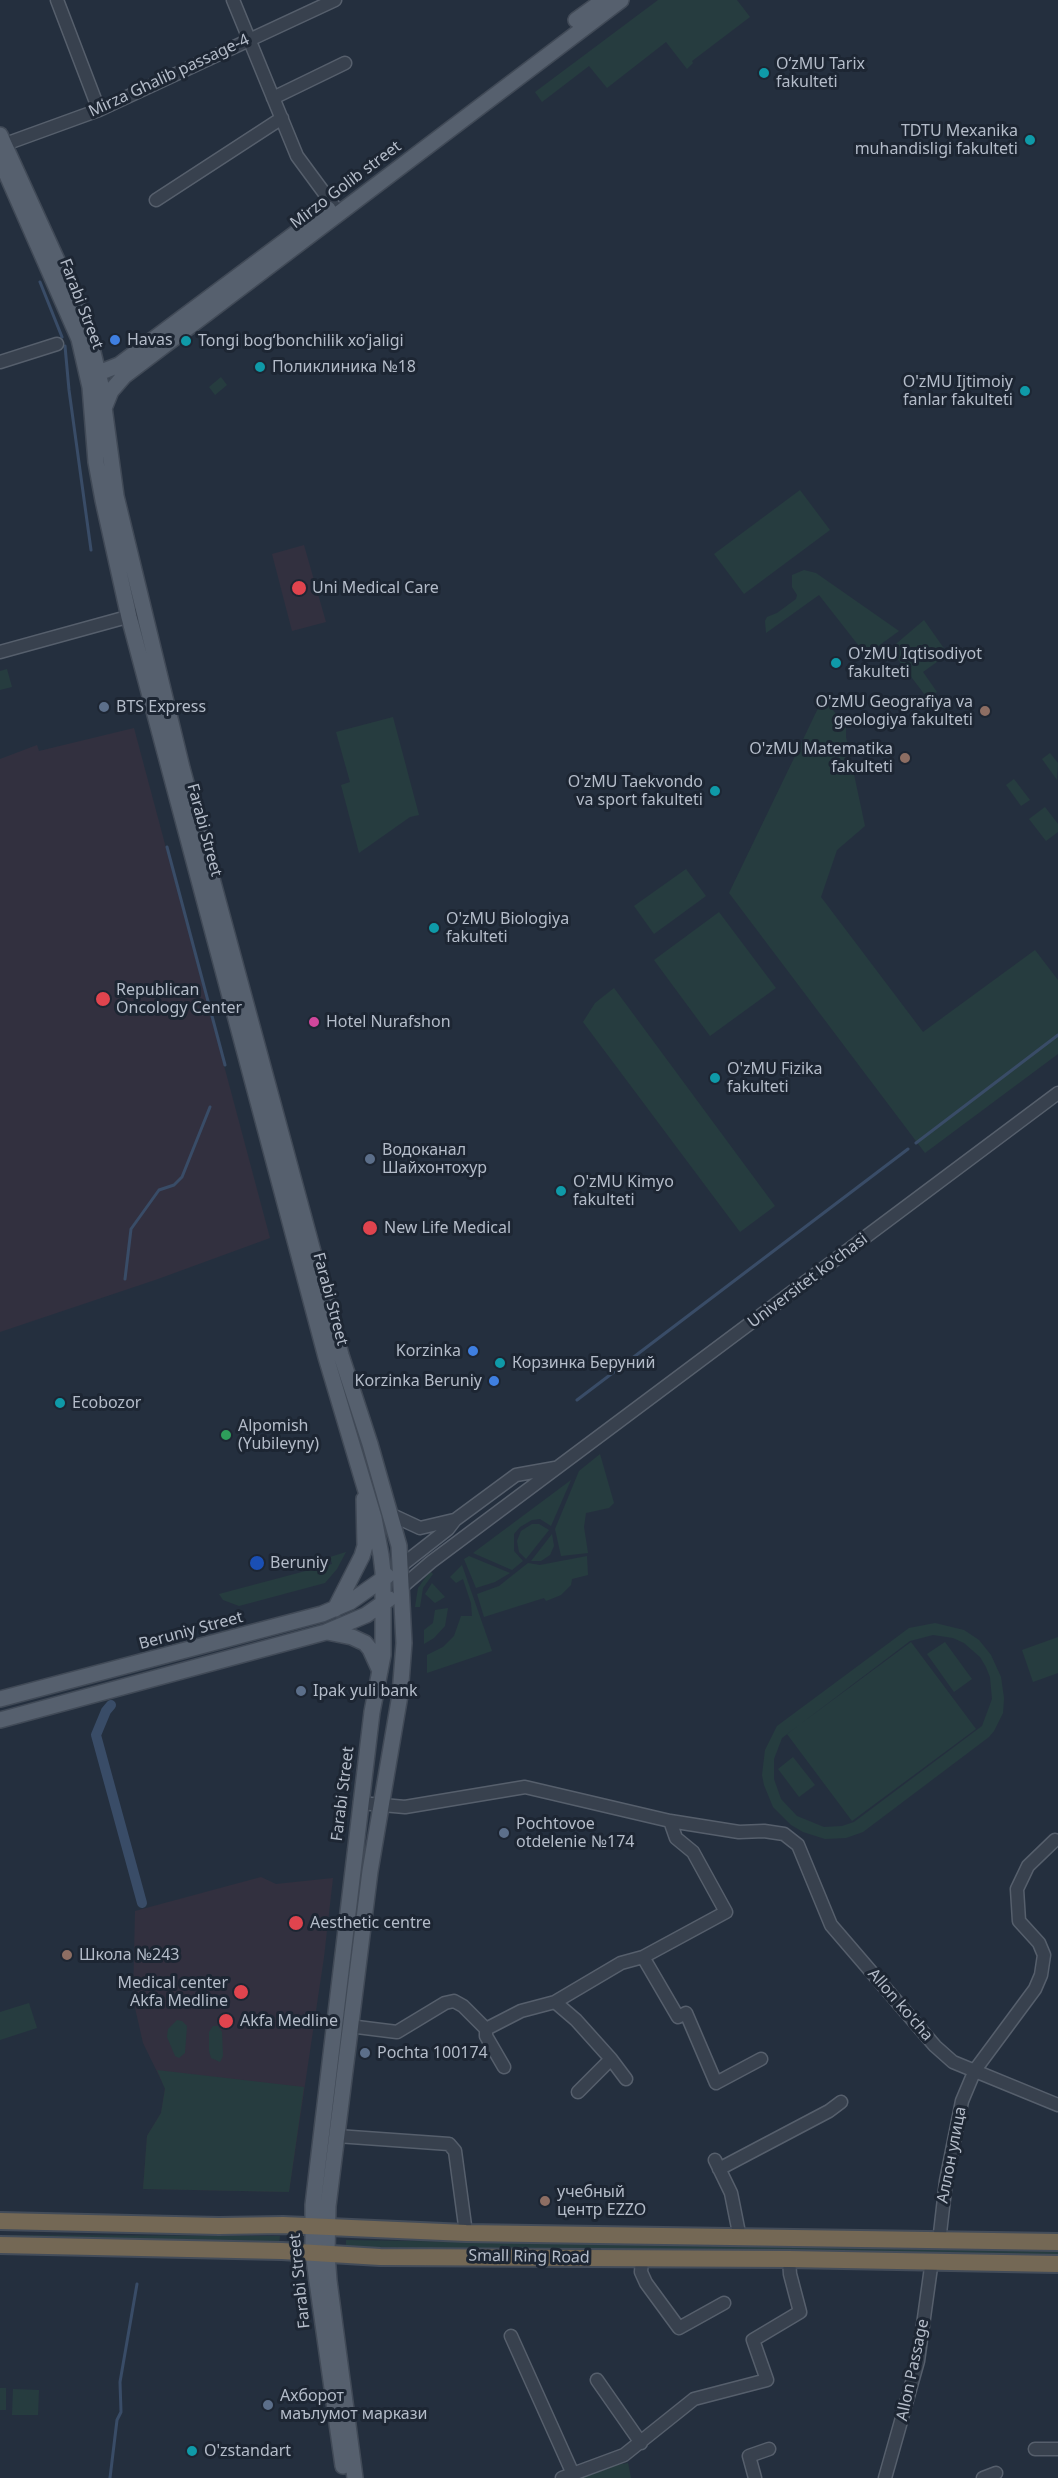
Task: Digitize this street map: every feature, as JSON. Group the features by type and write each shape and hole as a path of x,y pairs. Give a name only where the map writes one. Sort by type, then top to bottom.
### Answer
{"highway":[{"name":"Small Ring Road","path":"0,2221 319,2227 466,2233 939,2242 1058,2242"},
{"name":"Small Ring Road","path":"0,2245 380,2257 932,2260 1058,2264"}],"main road":[{"name":"Mirzo Golib street","path":"95,381 336,209 613,1"},
{"name":"Farabi Street","path":"1,146 86,324 95,381 96,462 326,1357 376,1527 383,1579 383,1655 374,1691 314,2187 344,2478"},
{"name":"Mirzo Golib street","path":"104,409 111,391 122,378 336,209"},
{"path":"95,381 122,378"},
{"name":"Farabi Street","path":"95,381 104,409 136,615 182,768 341,1355 392,1515 402,1565 404,1642 400,1695 380,1805 349,2026 337,2136 319,2227"},
{"path":"335,1609 358,1566 365,1546 364,1485"},
{"name":"Beruniy Street","path":"0,1699 335,1609 360,1596 402,1565"},
{"path":"0,1720 326,1632 366,1615 402,1587 383,1579"},
{"path":"326,1632 352,1637 365,1643 370,1648 380,1671"},
{"name":"Farabi Street","path":"320,2254 354,2478"}],"street":[{"path":"57,0 99,110"},
{"path":"233,0 297,156 336,209"},
{"name":"Mirza Ghalib passage-4","path":"1,146 99,110 336,0"},
{"path":"273,98 345,63"},
{"path":"156,200 282,118"},
{"path":"0,362 57,344"},
{"path":"0,651 136,615"},
{"name":"Universitet ko'chasi","path":"402,1587 431,1562 1058,1093"},
{"name":"Universitet ko'chasi","path":"402,1565 448,1529 455,1520 516,1475 558,1467"},
{"path":"392,1515 420,1528 455,1520"},
{"path":"360,1803 405,1807 525,1787 670,1821 676,1838 693,1852 726,1912 643,1957 621,1963 555,2002 520,2011 486,2029"},
{"name":"Allon ko'cha","path":"670,1821 740,1832 784,1834 798,1845 831,1925 935,2046 953,2062 1058,2105"},
{"name":"Аллон улица","path":"939,2242 942,2204 962,2101 975,2070 1035,1989 1041,1975 1044,1955 1039,1943 1018,1921 1017,1889 1028,1866 1055,1840"},
{"path":"643,1957 678,2017 686,2013 716,2083 761,2059"},
{"path":"349,2026 397,2032 445,2003 454,2001 463,2006 486,2029 486,2036 504,2067"},
{"path":"555,2002 576,2020 626,2079"},
{"path":"578,2092 611,2059"},
{"path":"740,2238 731,2193 717,2164 829,2111 841,2102"},
{"path":"337,2136 449,2144 455,2151 466,2233"},
{"path":"642,2258 641,2272 646,2283 679,2328 724,2304"},
{"path":"511,2336 568,2476 624,2455 694,2399 767,2380 753,2340 800,2312 790,2274 789,2259"},
{"name":"Allon Passage","path":"885,2478 918,2361 932,2260"},
{"path":"597,2380 640,2443"},
{"path":"755,2478 750,2456 769,2449"},
{"path":"1035,2449 1058,2450"},
{"path":"983,2478 996,2474"}],"shaded area":[{"name":"Uni Medical Care","path":"304,545 326,622 292,631 272,554"},
{"name":"Republican Oncology Center","path":"134,728 270,1238 158,1279 0,1332 0,759 37,745 39,751"},
{"name":"Akfa Medline","path":"261,1877 276,1884 333,1878 324,1957 289,2192 143,2189 147,2136 161,2113 165,2088 143,2043 133,1999 135,1911"}],"green space":[{"path":"658,0 737,0 750,17 692,61 693,63 687,69 666,42 607,88 589,66 542,102 535,92"},
{"path":"221,377 227,385 215,395 209,387"},
{"path":"800,490 830,530 744,594 714,554"},
{"path":"804,570 816,573 899,631 866,655 819,595 766,633 767,617 777,613 796,599 797,595 792,587 792,575"},
{"path":"924,620 948,654 923,672 937,692 928,699 890,649"},
{"path":"7,669 12,687 0,690 0,671"},
{"path":"823,698 846,726 846,737 865,826 837,850 821,897 923,1032 1035,950 1058,980 1058,1054 925,1153 729,893"},
{"path":"393,717 419,815 410,817 359,853 341,785 350,782 336,732"},
{"path":"1050,753 1058,763 1057,780 1042,759"},
{"path":"1014,779 1030,800 1021,806 1006,785"},
{"path":"1045,807 1058,824 1058,832 1046,841 1029,819"},
{"path":"686,869 706,896 654,934 634,906"},
{"path":"719,912 776,988 710,1036 654,960"},
{"path":"614,988 775,1206 740,1232 583,1022 595,1003"},
{"path":"600,1454 614,1503 609,1508 586,1513 584,1527 588,1553 561,1556 555,1529 579,1471"},
{"path":"571,1480 551,1526 540,1519 532,1520 520,1527 514,1534 514,1551 523,1561 512,1570 473,1553"},
{"path":"532,1524 539,1524 549,1530 526,1559 519,1552 517,1541 521,1531"},
{"path":"552,1534 554,1546 550,1555 541,1561 531,1561"},
{"path":"346,1552 337,1569 325,1583 239,1606 223,1600 219,1594 332,1564 330,1557"},
{"path":"469,1556 510,1573 495,1582 476,1588 464,1559"},
{"path":"587,1556 588,1575 572,1579 571,1585 561,1595 484,1617 477,1594 499,1586 528,1563 540,1565"},
{"path":"462,1565 492,1651 427,1673 427,1655 443,1647 454,1636 461,1616 472,1616 471,1603 463,1579 456,1583 450,1577"},
{"path":"430,1571 433,1574 423,1588 420,1607 415,1607 418,1588"},
{"path":"432,1583 445,1597 435,1603 425,1594"},
{"path":"448,1608 445,1626 434,1638 424,1644 424,1630 433,1623 435,1610"},
{"path":"935,1623 964,1630 979,1640 991,1655 1001,1677 1004,1698 1003,1713 994,1731 863,1832 846,1838 825,1839 803,1832 791,1825 773,1807 764,1785 762,1775 765,1750 777,1726 909,1628","holes":["933,1635 953,1638 964,1643 980,1657 990,1677 992,1699 982,1726 854,1822 842,1826 824,1827 797,1816 781,1799 774,1779 774,1759 782,1738 910,1641"]},
{"path":"1058,1637 1058,1673 1033,1682 1022,1650"},
{"path":"911,1642 976,1729 852,1821 787,1734"},
{"path":"945,1642 972,1679 954,1692 927,1654"},
{"path":"793,1757 815,1785 799,1797 778,1769"},
{"path":"29,2003 37,2028 0,2040 0,2012"},
{"path":"177,2020 187,2026 185,2053 179,2058 175,2056 167,2037 168,2029"},
{"path":"213,2026 218,2026 222,2032 223,2056 220,2062 211,2058 209,2051 209,2032"},
{"path":"157,2070 304,2087 289,2192 143,2189 147,2136 161,2113 165,2089"},
{"path":"0,2235 280,2236 279,2243 0,2238"},
{"path":"346,2240 1058,2251 1058,2257 346,2247"},
{"path":"0,2388 6,2388 6,2410 0,2410"},
{"path":"13,2389 39,2390 38,2415 12,2415"},
{"path":"628,2463 631,2478 571,2478 602,2467"}],"waterway":[{"path":"40,282 62,337"},
{"path":"65,346 91,550"},
{"path":"167,847 225,1065"},
{"path":"916,1143 1058,1035"},
{"path":"125,1279 131,1229 159,1190 174,1185 182,1177 210,1107"},
{"path":"577,1400 908,1149"},
{"path":"111,1705 96,1735 142,1903"},
{"path":"110,2478 117,2420 121,2412 120,2382 137,2284"}],"place":[{"name":"OʻzMU Tarix fakulteti","path":"764,73"},
{"name":"TDTU Mexanika muhandisligi fakulteti","path":"1030,140"},
{"name":"Havas","path":"115,340"},
{"name":"Tongi bog‘bonchilik xo‘jaligi","path":"186,341"},
{"name":"Поликлиника №18","path":"260,367"},
{"name":"O'zMU Ijtimoiy fanlar fakulteti","path":"1025,391"},
{"name":"Uni Medical Care","path":"299,588"},
{"name":"O'zMU Iqtisodiyot fakulteti","path":"836,663"},
{"name":"BTS Express","path":"104,707"},
{"name":"O'zMU Geografiya va geologiya fakulteti","path":"985,711"},
{"name":"O'zMU Matematika fakulteti","path":"905,758"},
{"name":"O'zMU Taekvondo va sport fakulteti","path":"715,791"},
{"name":"O'zMU Biologiya fakulteti","path":"434,928"},
{"name":"Republican Oncology Center","path":"103,999"},
{"name":"Hotel Nurafshon","path":"314,1022"},
{"name":"O'zMU Fizika fakulteti","path":"715,1078"},
{"name":"Водоканал Шайхонтохур","path":"370,1159"},
{"name":"O'zMU Kimyo fakulteti","path":"561,1191"},
{"name":"New Life Medical","path":"370,1228"},
{"name":"Korzinka","path":"473,1351"},
{"name":"Корзинка Беруний","path":"500,1363"},
{"name":"Korzinka Beruniy","path":"494,1381"},
{"name":"Ecobozor","path":"60,1403"},
{"name":"Alpomish (Yubileyny)","path":"226,1435"},
{"name":"Beruniy","path":"257,1563"},
{"name":"Ipak yuli bank","path":"301,1691"},
{"name":"Pochtovoe otdelenie №174","path":"504,1833"},
{"name":"Aesthetic centre","path":"296,1923"},
{"name":"Школа №243","path":"67,1955"},
{"name":"Medical center Akfa Medline","path":"241,1992"},
{"name":"Akfa Medline","path":"226,2021"},
{"name":"Pochta 100174","path":"365,2053"},
{"name":"учебный центр ЕZZO","path":"545,2201"},
{"name":"Ахборот маълумот маркази","path":"268,2405"},
{"name":"O'zstandart","path":"192,2451"}]}
